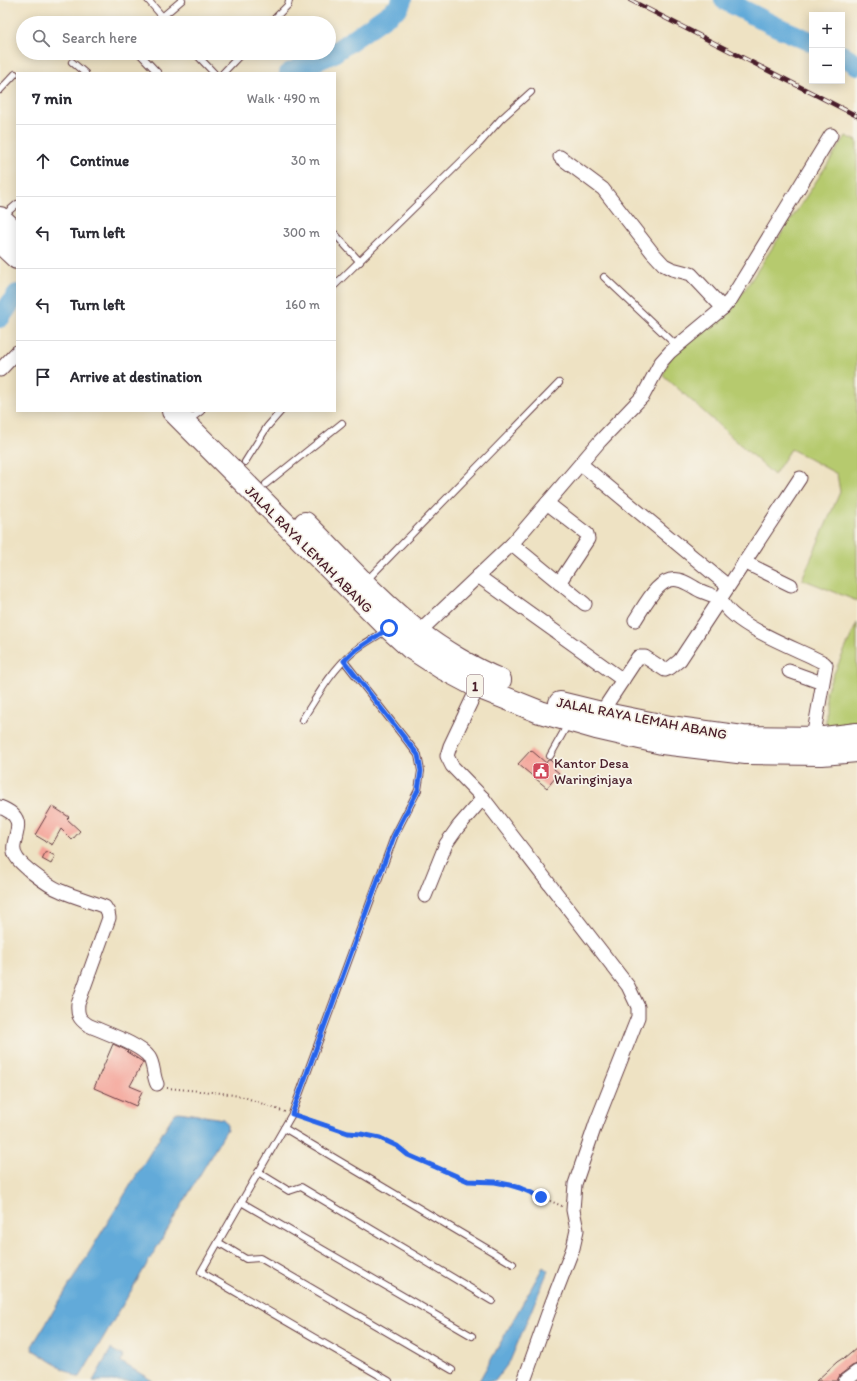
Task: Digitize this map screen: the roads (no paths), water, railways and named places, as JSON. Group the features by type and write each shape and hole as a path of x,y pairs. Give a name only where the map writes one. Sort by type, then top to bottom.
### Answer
{"highway":[{"path":"0,218 8,248"},
{"name":"JALAL RAYA LEMAH ABANG","path":"190,414 245,462 364,583 418,633 484,674 543,699 670,727 743,737 813,738 857,734"},
{"name":"JALAL RAYA LEMAH ABANG","path":"190,414 389,628 411,648 442,668 478,687 540,712 596,728 662,743 746,753 822,754 857,751"}],"street":[{"path":"418,633 512,544 600,441 643,396 660,362 723,308 731,299 831,135"},
{"path":"560,157 603,189 652,252 664,265 672,269 691,274 723,308"},
{"path":"0,370 16,353"},
{"path":"581,464 728,586"},
{"path":"601,713 638,657 645,657 665,670 680,660 800,478"},
{"path":"547,503 587,534 588,537 559,583"},
{"path":"512,544 585,604"},
{"path":"744,562 792,585"},
{"path":"478,576 623,680"},
{"path":"634,620 655,591 662,584 674,579 679,580 721,599 723,605 740,620 758,631 824,663 826,668 813,738"},
{"path":"788,671 822,683"},
{"path":"478,687 450,746 447,756 452,766 482,798 628,986 638,1007 638,1018 596,1123 575,1184 573,1210 577,1230 574,1248 551,1305 524,1381"},
{"path":"425,896 446,844 482,798"},
{"path":"0,807 8,810 18,821 14,852 24,866 38,878 59,891 105,907 108,912 109,918 78,1004 78,1017 88,1025 134,1045 143,1051 150,1058 157,1084"},
{"path":"845,1381 857,1372"}],"lane":[{"path":"148,0 161,16"},
{"path":"163,16 182,0"},
{"path":"277,16 288,5 289,0"},
{"path":"146,60 157,72"},
{"path":"202,60 213,72"},
{"path":"224,72 235,60"},
{"path":"72,62 83,72"},
{"path":"0,90 14,74"},
{"path":"336,284 476,147 501,119 531,92"},
{"path":"0,218 16,205"},
{"path":"336,235 360,262"},
{"path":"604,277 677,346"},
{"path":"364,583 559,383"},
{"path":"245,462 267,427 280,412"},
{"path":"266,484 342,423"},
{"path":"302,720 328,680 344,661 353,652 389,628"},
{"path":"344,661 418,755 421,771 418,790 394,836 292,1114 201,1272 388,1381"},
{"path":"550,756 570,721"},
{"path":"284,1128 513,1264"},
{"path":"258,1172 289,1191 301,1187 492,1301"},
{"path":"241,1202 472,1336"},
{"path":"218,1242 246,1259 260,1258 452,1370"}],"water":[{"path":"179,1112 223,1119 227,1123 227,1129 80,1377 77,1377 33,1350 32,1346 174,1114"},
{"path":"543,1267 548,1271 510,1361 495,1381 479,1381"},
{"path":"111,1349 123,1356 121,1362 153,1381 93,1381"}],"waterway":[{"path":"336,51 399,7 402,0"},
{"path":"724,0 775,26 809,41"},
{"path":"845,57 857,65"},
{"path":"291,72 318,60"},
{"path":"0,318 16,295"}],"railway":[{"path":"630,0 857,116"}],"place":[{"name":"Kantor Desa Waringinjaya","path":"541,771"}]}
